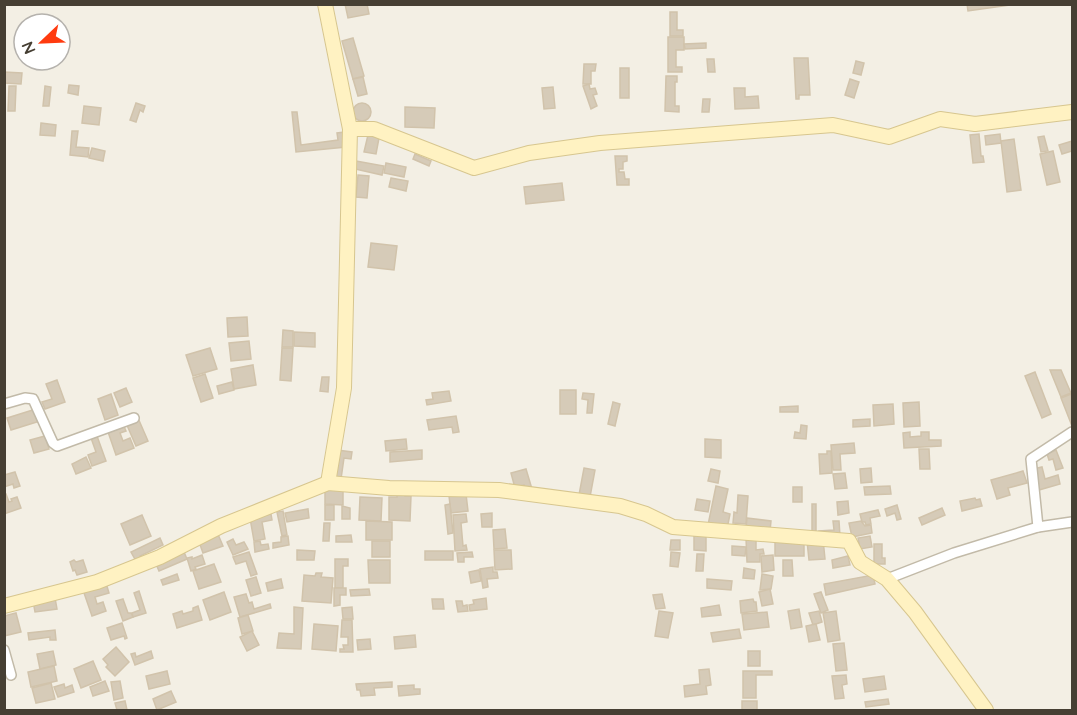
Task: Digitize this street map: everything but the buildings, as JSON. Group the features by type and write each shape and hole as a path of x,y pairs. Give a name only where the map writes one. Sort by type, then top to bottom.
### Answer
{"street":[{"path":"325,4 350,129 344,388 328,483"},
{"path":"350,129 374,129 474,168 529,153 600,143 833,125 889,137 940,119 975,124 1072,112"},
{"path":"4,404 26,398 33,399 52,443 57,446 134,418"},
{"path":"1038,527 1030,459 1072,432"},
{"path":"4,606 97,582 160,557 222,526 328,483 390,488 499,490 620,506 673,527 849,541 860,562 887,579 915,612 986,711"},
{"path":"887,579 954,553 1038,527 1072,522"},
{"path":"4,650 11,675"}]}
